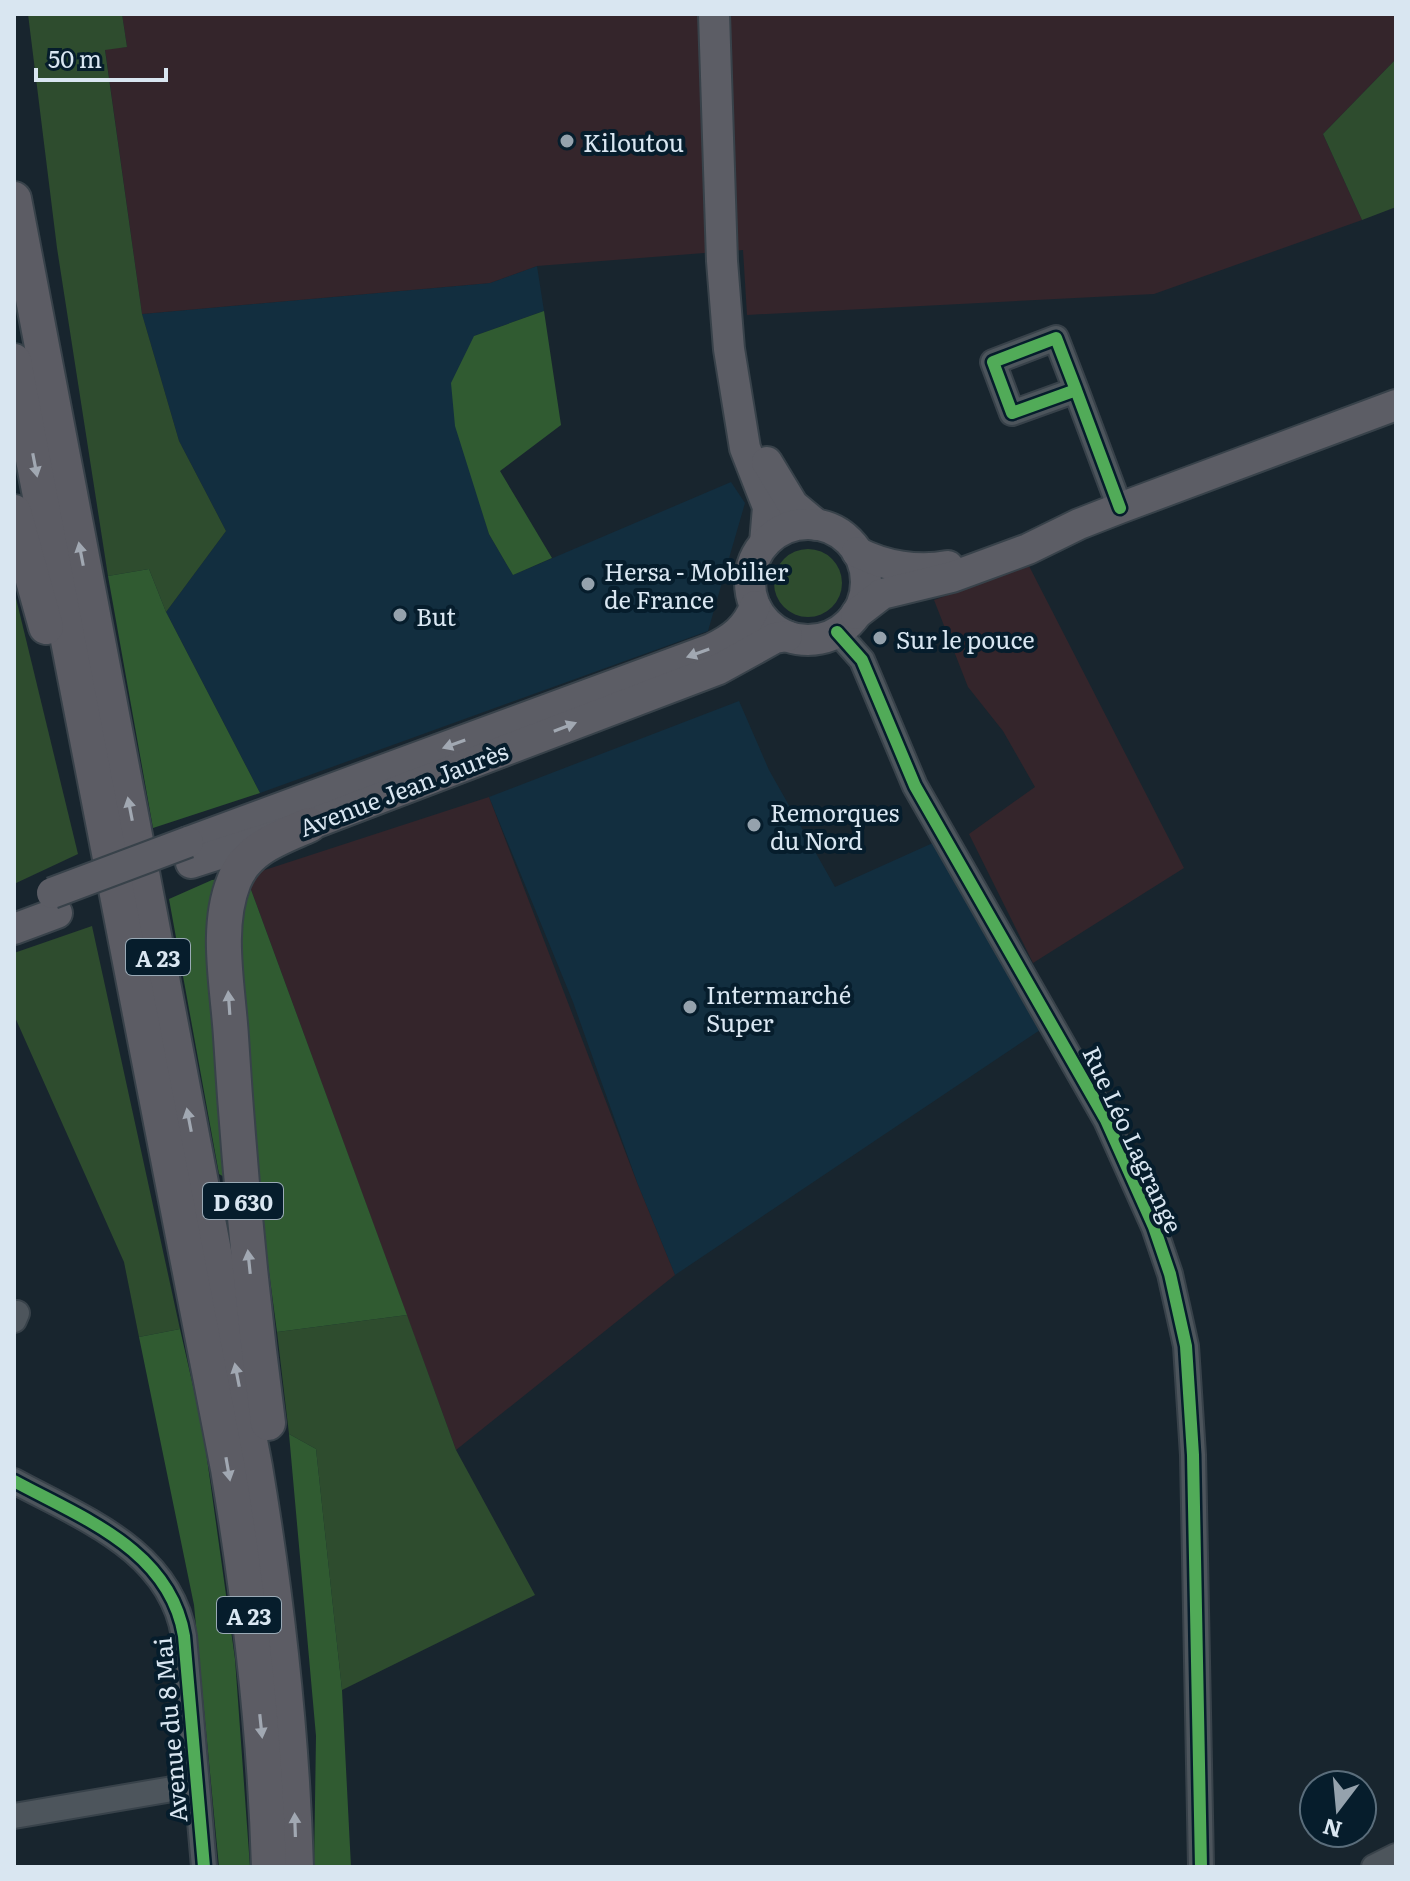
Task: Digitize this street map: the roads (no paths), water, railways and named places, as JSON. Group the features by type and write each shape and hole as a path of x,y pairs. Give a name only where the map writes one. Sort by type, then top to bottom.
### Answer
{"highway":[{"name":"A 23","path":"14,199 248,1430 277,1618 293,1784 296,1867"},
{"name":"A 23","path":"14,361 196,1294 238,1528 266,1771 269,1867"},
{"path":"14,512 47,633 95,836 114,873"},
{"name":"D 630","path":"277,1618 282,1549 241,1185 225,927 234,882 249,857 267,844 309,825"}],"main road":[{"path":"699,14 723,215 722,261 729,349 746,455 768,507 765,543"},
{"path":"707,61 714,14"},
{"path":"738,404 761,452 797,510 817,525 838,532 857,552 864,567 866,583 863,599 847,623"},
{"path":"857,552 889,564 934,568 1079,524 1396,405"},
{"path":"817,525 789,528 765,543 751,570 750,586 755,606 766,622 787,636 813,639 847,623 882,594 952,577 1028,549 1079,524"},
{"name":"Avenue Jean Jaurès","path":"14,929 54,903 711,649 736,635 755,606"},
{"name":"Avenue Jean Jaurès","path":"189,852 309,825 719,669 775,638 787,636"},
{"name":"Avenue Jean Jaurès","path":"14,907 54,903"}],"street":[{"path":"1076,390 1120,508"},
{"name":"Rue Léo Lagrange","path":"847,623 903,763 1098,1104 1138,1188 1170,1274 1186,1346 1190,1408 1201,1867"},
{"name":"Avenue du 8 Mai","path":"15,1484 123,1541 141,1556 166,1588 178,1613 184,1636 204,1867"},
{"path":"14,1816 196,1785"},
{"path":"1374,1867 1396,1856"}],"place":[{"name":"Kiloutou","path":"567,141"},
{"name":"Hersa - Mobilier de France","path":"588,584"},
{"name":"But","path":"400,615"},
{"name":"Sur le pouce","path":"880,638"},
{"name":"Remorques du Nord","path":"754,825"},
{"name":"Intermarché Super","path":"690,1007"}]}
